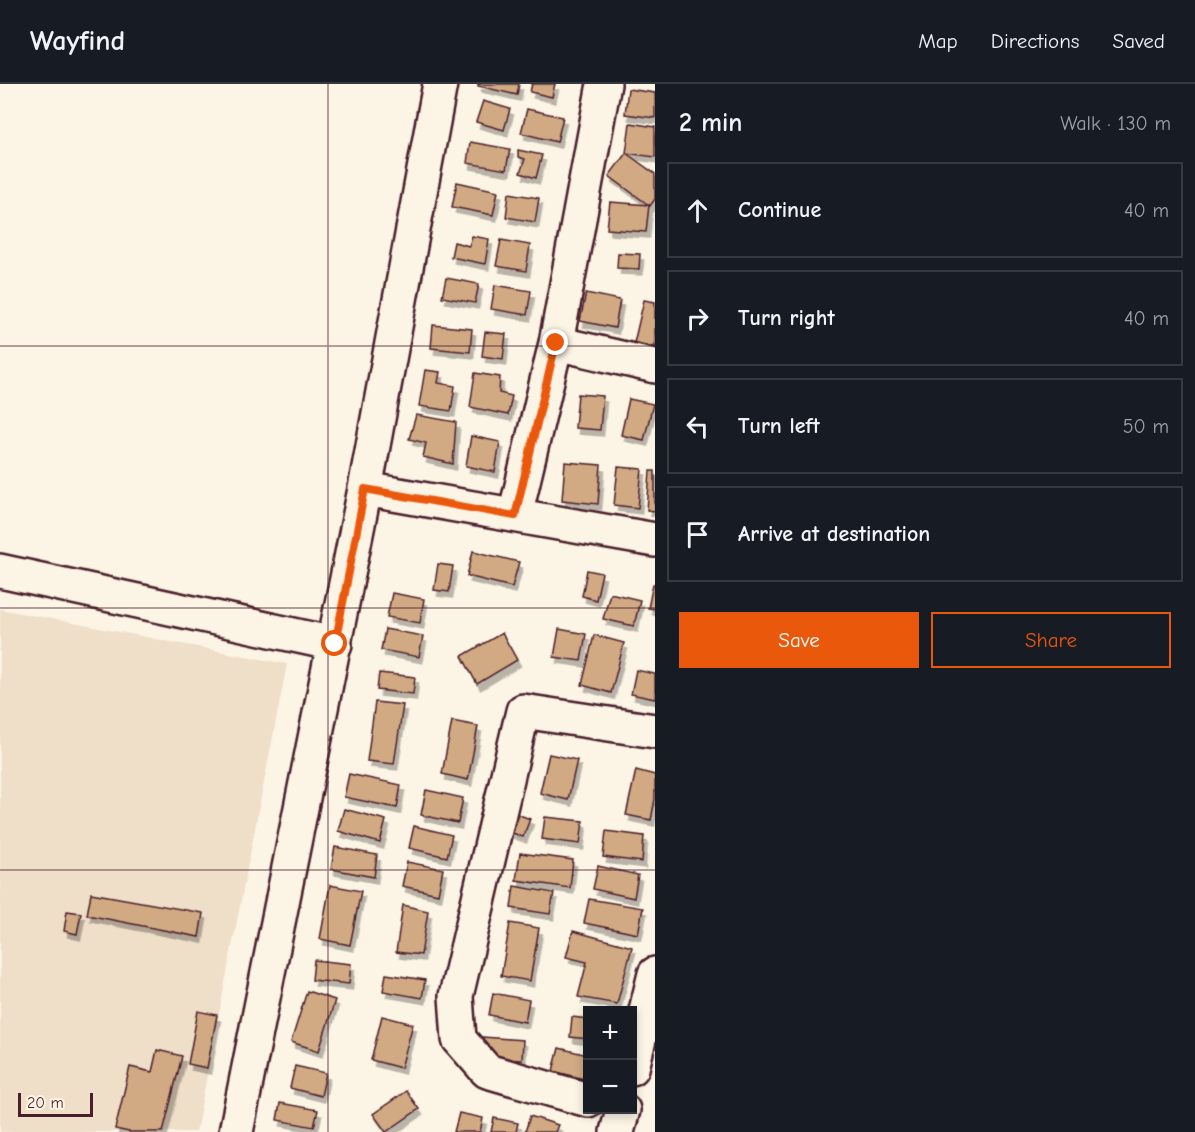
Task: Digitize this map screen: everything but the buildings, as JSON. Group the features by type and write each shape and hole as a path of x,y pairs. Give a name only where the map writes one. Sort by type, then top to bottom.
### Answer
{"street":[{"path":"236,1132 335,644 440,84"},
{"path":"515,516 556,343 604,84"},
{"path":"556,343 655,366"},
{"path":"365,489 655,540"},
{"path":"0,571 335,644"},
{"path":"583,1100 487,1071 459,1039 456,996 523,711 655,731"},
{"path":"635,1060 655,974"}],"shaded area":[{"path":"0,609 287,664 196,1132 0,1132"}],"route":[{"path":"335,644 365,489 515,516 556,343"}]}
